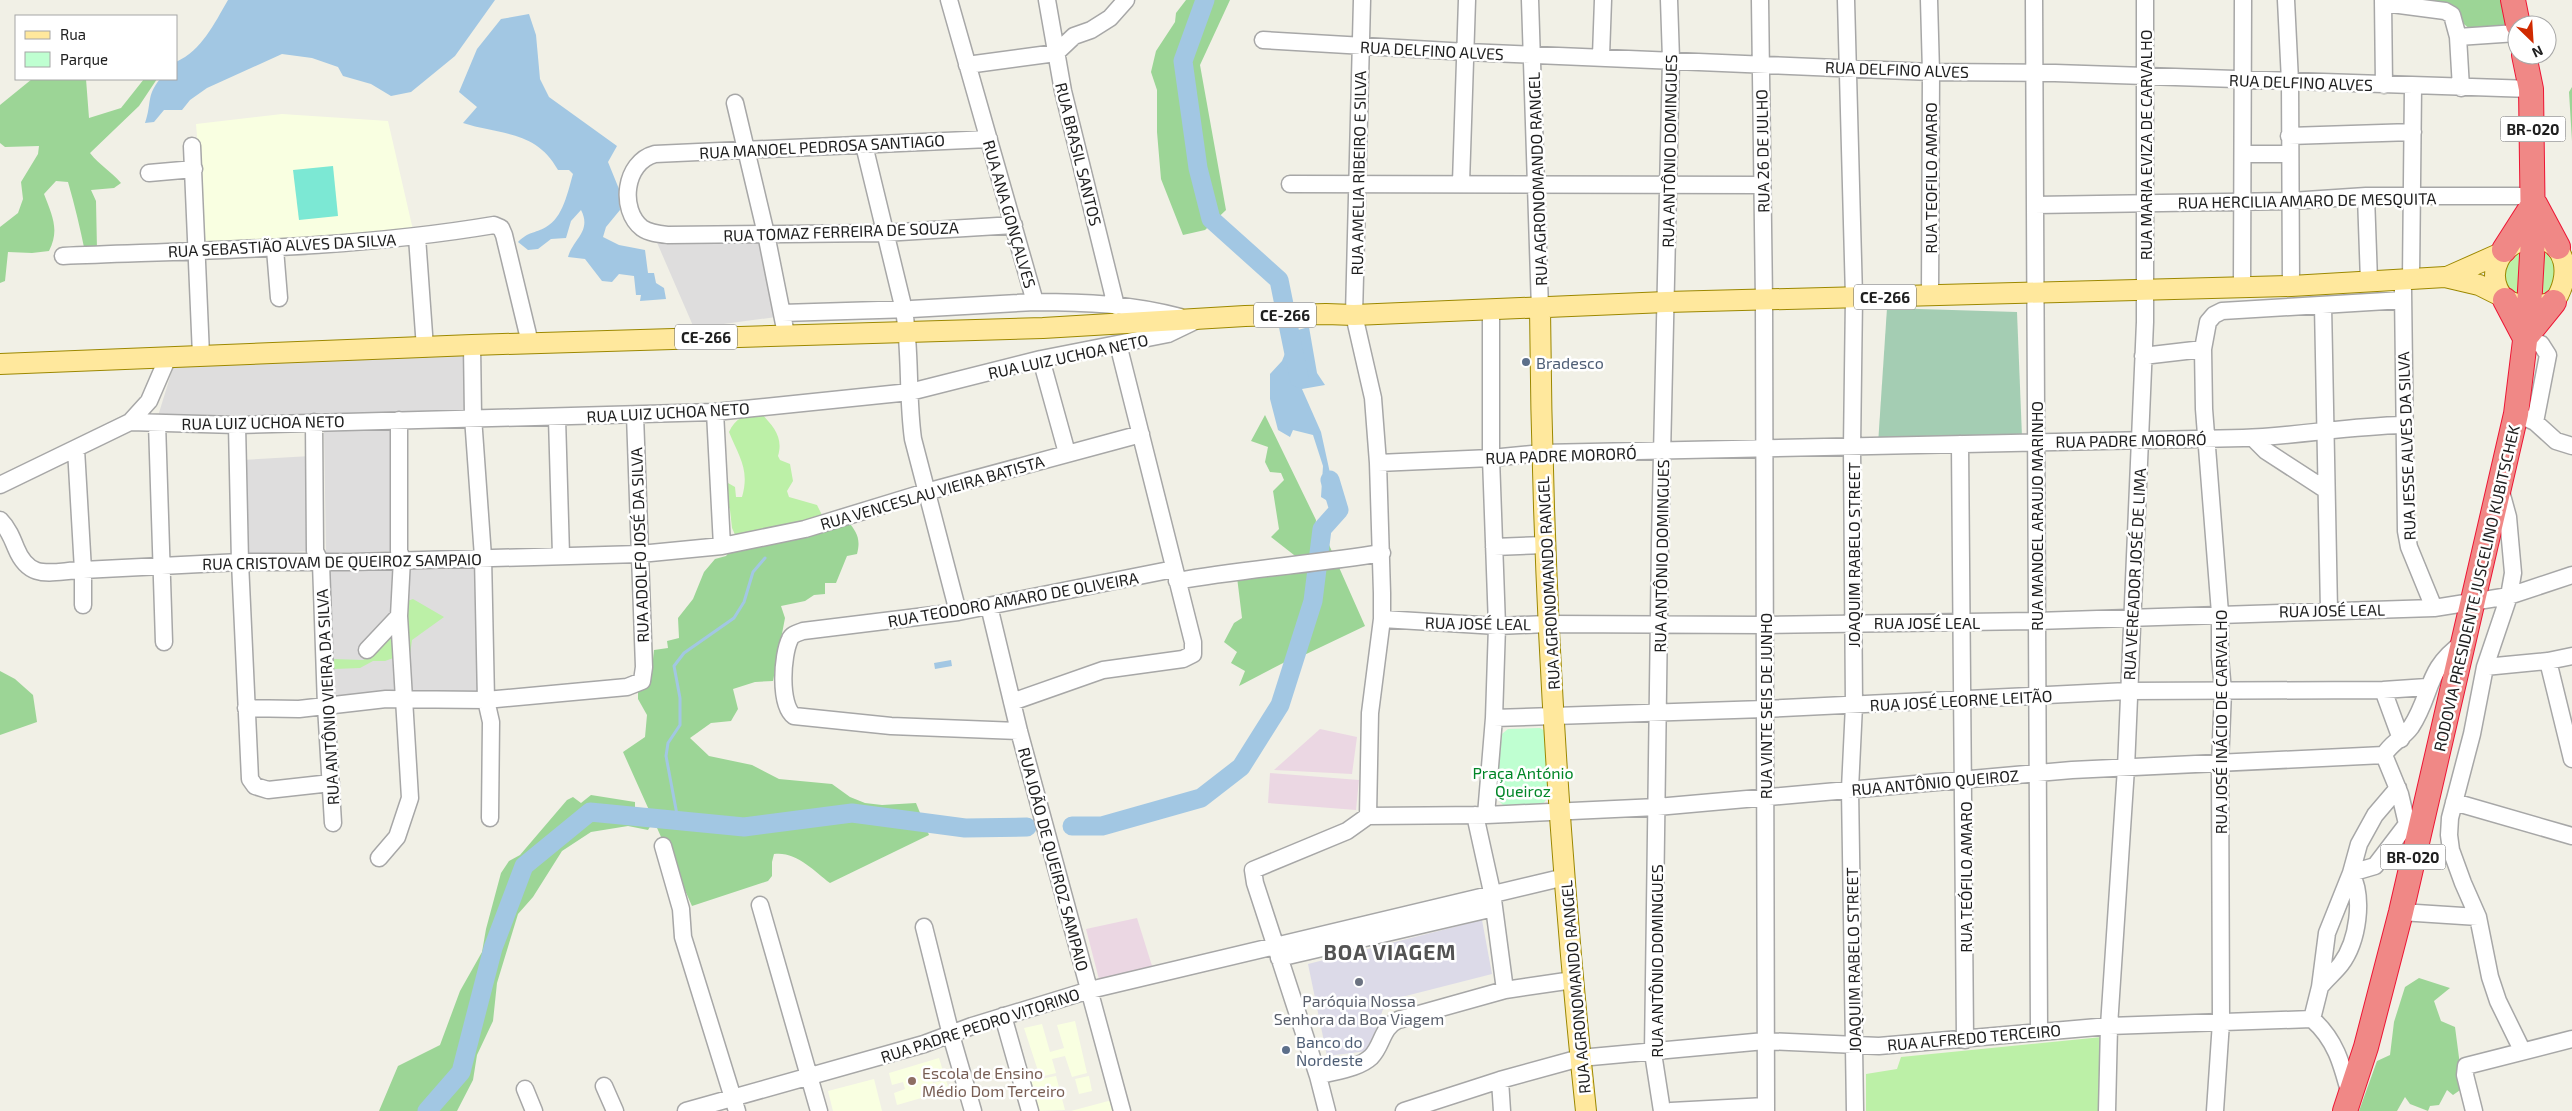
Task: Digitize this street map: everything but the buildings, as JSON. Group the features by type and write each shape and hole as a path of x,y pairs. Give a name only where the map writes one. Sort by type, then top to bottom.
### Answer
{"highway":[{"path":"2513,0 2516,15"},
{"name":"RODOVIA PRESIDENTE JUSCELINO KUBITSCHEK","path":"2348,1104 2401,912 2413,826 2464,642 2500,488 2525,418 2525,339 2529,308 2534,199 2531,89 2526,65"},
{"path":"2503,251 2534,199 2564,251"},
{"path":"2503,298 2525,339 2562,297"}],"main road":[{"path":"2533,238 2551,242 2564,251 2568,272 2562,297 2529,308 2503,298 2495,272 2503,251 2522,240 2533,238"},
{"name":"CE-266","path":"2445,277 2503,251"},
{"name":"CE-266","path":"168,357 786,334 908,332 1195,321 1245,316 1326,314 1354,316 1666,302 1764,301 2291,286 2445,277 2471,282 2503,298"},
{"name":"RUA AGRONOMANDO RANGEL","path":"1540,309 1542,453 1548,624 1573,980 1586,1111"},
{"path":"0,364 168,357"}],"street":[{"name":"RUA ANA GONÇALVES","path":"949,0 1014,225 1034,302 1146,308 1195,321"},
{"name":"RUA BRASIL SANTOS","path":"1047,0 1056,53 1116,306"},
{"path":"967,65 1056,53 1074,36 1091,30 1110,18 1126,0"},
{"name":"RUA AMELIA RIBEIRO E SILVA","path":"1362,0 1354,316 1372,398 1378,463 1382,552 1382,619 1370,713 1368,816"},
{"path":"1461,183 1467,52 1467,0"},
{"name":"RUA AGRONOMANDO RANGEL","path":"1530,0 1538,186 1540,309"},
{"path":"1601,56 1604,0"},
{"name":"RUA ANTÔNIO DOMINGUES","path":"1662,1111 1653,1053 1671,59 1669,0"},
{"name":"RUA 26 DE JULHO","path":"1760,0 1764,301"},
{"name":"JOAQUIM RABELO STREET","path":"1846,0 1854,297 1852,448 1854,705 1850,789 1855,1111"},
{"name":"RUA TEOFILO AMARO","path":"1929,0 1931,72 1930,296"},
{"name":"RUA MANOEL ARAUJO MARINHO","path":"2034,0 2036,773 2039,1031"},
{"name":"RUA MARIA EVIZA DE CARVALHO","path":"2145,0 2146,290"},
{"path":"2242,287 2243,0"},
{"path":"2286,0 2290,81 2291,286"},
{"path":"2384,85 2384,2 2445,12 2452,15 2458,37 2461,88"},
{"path":"2458,37 2507,34"},
{"name":"RUA DELFINO ALVES","path":"1263,40 1361,47 1671,59 1931,72 2034,72 2413,87 2531,89"},
{"name":"RUA JESSE ALVES DA SILVA","path":"2413,87 2412,197 2407,278 2403,300 2406,531 2409,547 2434,608"},
{"path":"735,103 766,234 786,334"},
{"path":"2289,136 2413,132"},
{"name":"RUA MANOEL PEDROSA SANTIAGO","path":"655,154 989,139"},
{"path":"864,145 908,332 910,414 913,439 958,612"},
{"path":"192,146 198,250 201,355"},
{"name":"RUA TOMAZ FERREIRA DE SOUZA","path":"655,154 641,159 632,170 629,187 630,208 635,220 644,229 668,235 884,232 1014,225"},
{"path":"2243,154 2290,154"},
{"path":"149,173 194,169"},
{"path":"1290,184 1762,185"},
{"path":"2366,196 2369,281"},
{"name":"RUA HERCILIA AMARO DE MESQUITA","path":"2036,205 2146,204 2242,200 2290,201 2366,196 2534,199"},
{"name":"RUA SEBASTIÃO ALVES DA SILVA","path":"63,256 275,248 417,237 494,225 499,227 506,243 530,343"},
{"path":"417,237 425,348"},
{"path":"275,248 279,298"},
{"name":"RUA VEREADOR JOSÉ DE LIMA","path":"2109,1026 2126,768 2146,290"},
{"path":"2329,611 2324,305 2403,300"},
{"name":"RUA VINTE SEIS DE JUNHO","path":"1764,301 1766,1109"},
{"path":"782,313 904,310 1034,302"},
{"name":"RUA JOSÉ INÁCIO DE CARVALHO","path":"2215,1111 2221,1022 2220,764 2223,691 2220,657 2220,613 2206,438 2203,348 2208,322 2214,315 2222,311 2324,305"},
{"path":"1491,311 1490,458 1497,626 1494,718 1480,815 1504,985"},
{"name":"RUA LUIZ UCHOA NETO","path":"130,422 237,425 474,417 557,418 635,416 715,412 910,392 1041,359 1168,334 1195,321"},
{"path":"1012,702 1103,670 1190,657 1194,649 1118,344"},
{"path":"472,345 474,417 483,557 486,700 491,722 490,818"},
{"path":"2143,356 2203,348"},
{"path":"0,485 130,422 149,401 168,357"},
{"path":"1041,359 1066,453"},
{"path":"715,412 722,546"},
{"name":"RUA ADOLFO JOSÉ DA SILVA","path":"486,700 627,686 642,681 644,675 635,416"},
{"path":"557,418 561,555"},
{"path":"2525,418 2556,441 2572,446"},
{"path":"379,858 397,837 409,804 405,700 399,616 402,560 399,551 399,420"},
{"name":"RUA ANTÔNIO VIEIRA DA SILVA","path":"314,422 315,551 321,563 326,706 333,823"},
{"path":"157,423 164,642"},
{"path":"237,425 240,562 249,773 256,786 264,790 330,783"},
{"name":"RUA PADRE MORORÓ","path":"1378,463 1490,458 1542,453 1764,450 2280,437 2325,430 2404,425"},
{"name":"RUA VENCESLAU VIEIRA BATISTA","path":"722,546 804,529 926,492 1141,434"},
{"path":"2253,438 2266,451 2326,490"},
{"name":"RUA TEÓFILO AMARO","path":"1960,444 1965,780 1965,1040"},
{"path":"76,449 83,570 83,605"},
{"path":"2500,488 2508,517 2513,574 2509,596 2485,667 2472,734 2454,802 2449,835 2451,850 2478,917 2490,977 2498,1001 2522,1050"},
{"name":"RUA CRISTOVAM DE QUEIROZ SAMPAIO","path":"0,520 10,534 21,560 28,568 39,572 240,562 321,563 640,554 722,546"},
{"path":"1494,547 1545,545"},
{"name":"RUA TEODORO AMARO DE OLIVEIRA","path":"1019,731 891,726 794,716 787,709 784,701 785,666 789,640 792,636 803,632 958,612 1175,575 1304,565 1382,552"},
{"name":"RUA JOSÉ LEAL","path":"1382,619 1497,626 1548,624 1764,626 1853,622 1962,622 2434,608 2509,596 2572,575"},
{"name":"RUA JOÃO DE QUEIROZ SAMPAIO","path":"989,606 1019,731 1122,1111"},
{"path":"367,650 399,616"},
{"path":"2351,873 2375,866 2413,826 2384,755 2401,739 2418,715 2427,687 2448,653 2464,642"},
{"path":"2485,667 2548,661 2572,656"},
{"path":"2548,661 2572,758"},
{"name":"RUA JOSÉ LEORNE LEITÃO","path":"1494,718 1764,709 2128,692 2382,690 2427,687"},
{"path":"2382,690 2401,739"},
{"path":"246,708 293,709 353,701 486,700"},
{"name":"RUA ANTÔNIO QUEIROZ","path":"1368,816 1480,815 1657,807 2036,773 2384,755"},
{"path":"2348,1104 2338,1052 2324,1029 2312,1019 2320,987 2327,933 2351,873 2359,844 2367,828 2398,788"},
{"path":"2454,802 2572,836"},
{"path":"1327,1111 1318,1076 1277,952 1253,870 1347,831 1368,816"},
{"path":"663,846 681,909 683,937 735,1105"},
{"path":"2320,987 2341,964 2350,949 2357,905 2357,885 2351,873"},
{"name":"RUA PADRE PEDRO VITORINO","path":"686,1111 735,1105 810,1077 951,1035 972,1026 1090,990 1277,952 1493,900 1565,877"},
{"path":"760,905 819,1111"},
{"path":"2401,912 2478,917"},
{"path":"924,927 951,1035 973,1111"},
{"path":"1318,1076 1366,1061 1374,1053 1388,1026 1398,1020 1504,985 1573,980"},
{"path":"1004,1016 1030,1111"},
{"name":"RUA ALFREDO TERCEIRO","path":"1404,1111 1500,1080 1580,1058 1653,1053 1765,1041 1855,1046 1965,1040 2039,1031 2109,1026 2312,1019"},
{"path":"2107,1111 2109,1026"},
{"path":"2474,1111 2464,1068 2522,1050 2572,1039"},
{"path":"1500,1080 1502,1111"},
{"path":"604,1086 615,1111"},
{"path":"526,1090 534,1111"},
{"path":"1671,1111 1766,1109"}],"shaded area":[{"path":"228,0 495,0 455,56 411,92 391,96 371,84 343,76 338,67 312,58 282,54 207,88 190,100 182,110 164,110 154,122 145,123 151,95 159,80 178,80 178,61 193,51 212,27"},
{"path":"529,14 536,35 540,79 549,97 617,146 608,162 619,189 620,210 606,227 603,237 619,245 645,250 648,273 654,273 656,283 664,288 666,299 640,301 641,295 636,295 634,276 619,274 612,282 602,281 585,259 568,257 583,229 584,217 581,210 571,221 566,238 551,239 538,249 528,250 518,242 529,234 546,227 557,217 567,196 573,174 569,170 558,170 539,147 528,141 516,136 463,123 477,107 459,92 477,49 501,19"},
{"path":"282,114 388,121 413,230 206,246 196,124"},
{"path":"333,166 338,216 299,220 293,170"},
{"path":"763,234 776,317 694,328 655,238"},
{"path":"1887,308 2017,312 2022,437 1878,444"},
{"path":"1309,327 1317,373 1325,385 1302,389 1321,432 1339,514 1325,532 1331,503 1321,497 1323,466 1313,435 1293,430 1290,437 1278,430 1270,399 1270,374 1282,361 1286,351 1303,353 1294,331"},
{"path":"467,351 469,413 158,416 174,364"},
{"path":"396,428 399,551 326,553 324,430"},
{"path":"311,456 315,551 245,554 241,460"},
{"path":"479,561 484,697 330,702 325,567"},
{"path":"951,660 952,666 935,669 934,663"},
{"path":"1320,729 1357,737 1352,774 1274,770"},
{"path":"1270,773 1359,780 1356,810 1268,803"},
{"path":"1137,918 1153,969 1100,983 1086,929"},
{"path":"1482,920 1492,974 1386,1001 1368,1051 1327,1056 1308,964"},
{"path":"1075,1021 1087,1073 1072,1077 1065,1056 1052,1059 1056,1073 1040,1077 1024,1028 1042,1024 1050,1052 1064,1048 1057,1025"},
{"name":"Escola de Ensino Médio Dom Terceiro","path":"939,1058 943,1071 930,1074 933,1083 946,1080 949,1090 897,1105 894,1093 905,1089 903,1082 892,1085 889,1073"},
{"path":"1056,1076 1065,1110 1037,1111 1029,1081"},
{"path":"1089,1076 1092,1091 1079,1094 1075,1079"},
{"name":"Escola de Ensino Médio Dom Terceiro","path":"874,1079 882,1111 833,1111 828,1091"},
{"path":"1112,1100 1115,1111 1071,1111"}],"green space":[{"path":"1186,0 1230,0 1200,65 1226,210 1205,230 1183,235 1161,179 1157,132 1157,90 1151,72 1156,51 1175,22 1176,13"},
{"path":"2434,0 2502,0 2506,26 2470,29"},
{"path":"31,80 86,80 89,118 121,108 143,80 156,80 139,106 90,153 121,183 114,188 91,190 96,201 97,250 85,252 68,182 56,181 44,194 54,222 54,236 49,251 32,253 8,252 5,281 0,283 0,227 18,213 23,199 21,182 38,154 39,146 5,147 0,143 0,105"},
{"path":"2572,87 2572,141 2569,92"},
{"path":"2525,241 2523,304 2516,302 2499,272"},
{"path":"2539,242 2564,274 2537,305"},
{"path":"759,411 776,431 780,460 790,464 793,481 787,491 789,497 817,505 822,515 820,521 737,539 732,528 730,510 723,491 728,483 735,487 736,497 742,497 745,479 740,456 729,432 734,423 741,418"},
{"path":"1265,415 1316,520 1312,561 1294,555 1271,537 1279,529 1273,491 1284,480 1281,473 1270,472 1265,462 1268,447 1251,441"},
{"path":"847,520 857,536 859,544 857,554 847,556 836,583 825,583 825,594 814,595 805,601 781,606 785,618 773,681 755,682 733,689 738,709 731,721 711,723 690,738 709,756 752,765 779,779 832,784 850,797 865,803 882,805 916,803 929,835 830,883 797,859 782,854 774,854 772,876 768,881 692,906 623,752 645,737 647,715 638,699 639,687 647,679 652,668 654,650 668,648 667,641 679,638 678,618 693,599 704,572 715,559 726,556 731,550"},
{"path":"1326,538 1365,626 1300,657 1317,606"},
{"path":"1312,570 1308,600 1287,661 1239,686 1245,671 1231,663 1237,652 1224,642 1234,623 1242,618 1237,577"},
{"path":"413,599 444,617 412,640 409,662 399,656 385,661 373,661 360,668 334,669 334,659 363,660 377,651 402,603"},
{"path":"0,671 15,679 33,695 37,722 0,735"},
{"name":"Praça António Queiroz","path":"1540,728 1548,733 1548,797 1543,804 1506,808 1498,800 1496,794 1502,734 1508,729"},
{"path":"591,795 635,802 635,810 651,825 648,830 628,826 591,832 562,851 533,897 518,914 497,983 493,1021 477,1055 473,1080 457,1111 379,1111 398,1066 440,1045 460,991 482,952 501,873 509,861 520,855 567,800 573,797 581,803"},
{"path":"2419,978 2450,988 2434,1001 2441,1021 2455,1027 2463,1088 2453,1095 2447,1090 2439,1105 2430,1106 2428,1111 2410,1104 2405,1097 2397,1111 2359,1111 2377,1061 2390,1055 2394,1022 2405,987"},
{"path":"2102,1037 2100,1111 1866,1111 1866,1074 1897,1069 1901,1057"}],"waterway":[{"path":"1205,0 1183,61 1198,168 1211,219 1279,280 1299,378"},
{"path":"1072,826 1102,826 1201,798 1241,767 1280,705 1313,601 1322,529 1339,510 1330,480"},
{"path":"678,820 666,756 668,743 680,725 680,698 674,666 684,653 734,618 744,602 753,572 765,558"},
{"path":"427,1111 461,1072 493,948 524,866 590,812 744,827 852,813 965,828 1027,827"}],"place":[{"name":"Bradesco","path":"1526,362"},
{"name":"Paróquia Nossa Senhora da Boa Viagem","path":"1359,982"},
{"name":"Banco do Nordeste","path":"1286,1050"},
{"name":"Escola de Ensino Médio Dom Terceiro","path":"912,1081"}],"district":[{"name":"BOA VIAGEM","path":"1390,951"}]}
